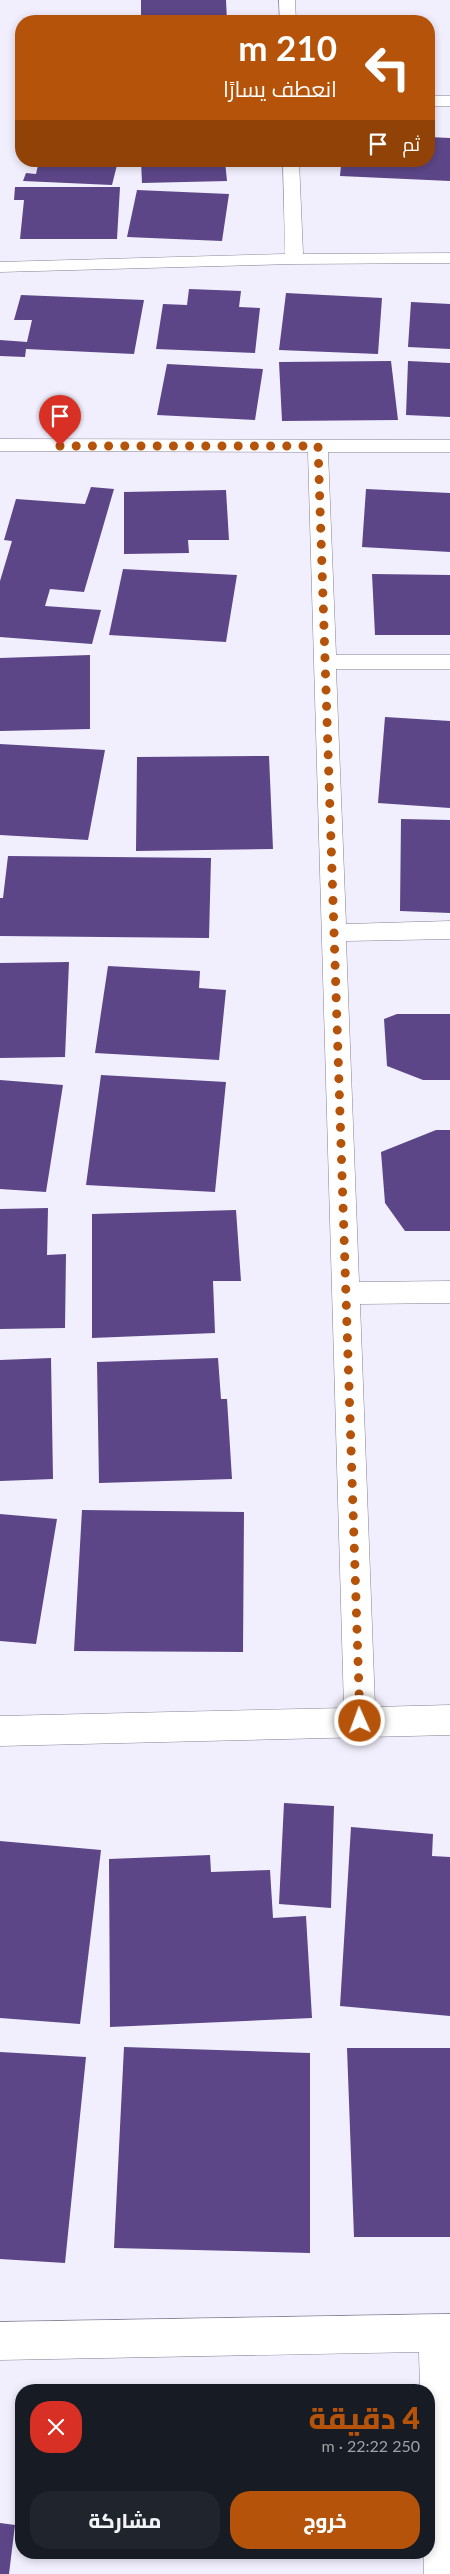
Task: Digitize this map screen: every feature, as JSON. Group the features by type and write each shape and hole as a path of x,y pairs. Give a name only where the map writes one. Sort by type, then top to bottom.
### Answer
{"street":[{"path":"287,0 288,15"},
{"path":"435,101 450,100"},
{"path":"291,167 294,259"},
{"path":"0,267 294,259 450,258"},
{"path":"0,446 450,446"},
{"path":"318,446 360,1721"},
{"path":"325,662 450,662"},
{"path":"334,932 450,930"},
{"path":"346,1293 450,1292"},
{"path":"0,1731 450,1720"},
{"path":"0,2341 444,2333 444,2574"}],"building":[{"path":"141,0 226,0 227,15 141,15"},
{"path":"435,137 450,138 450,181 340,176 341,167 435,167"},
{"path":"38,167 116,167 112,185 23,181 26,173 36,174"},
{"path":"141,167 226,167 227,181 142,183"},
{"path":"15,187 120,187 117,239 20,239 24,200 14,200"},
{"path":"137,190 229,194 222,241 127,237"},
{"path":"189,289 241,291 239,307 260,308 255,353 156,349 163,304 187,305"},
{"path":"286,293 382,298 378,354 279,350"},
{"path":"21,295 144,300 134,354 26,349 25,357 0,356 0,340 27,342 32,320 14,320"},
{"path":"411,302 450,304 450,349 408,347"},
{"path":"391,361 398,420 282,421 279,362"},
{"path":"408,361 450,363 450,417 406,415"},
{"path":"167,364 263,369 255,420 157,415"},
{"path":"91,487 114,489 84,592 50,589 45,606 101,610 92,644 0,637 0,581 12,541 4,540 16,499 85,504"},
{"path":"366,489 450,493 450,552 362,547"},
{"path":"226,490 229,540 188,540 189,553 124,554 124,492"},
{"path":"123,569 237,575 226,642 109,635"},
{"path":"372,574 450,575 450,635 375,635"},
{"path":"90,655 90,729 0,731 0,658"},
{"path":"385,717 450,721 450,808 378,803"},
{"path":"0,744 105,750 88,840 0,835"},
{"path":"269,756 273,849 136,851 137,757"},
{"path":"401,819 450,820 450,913 400,911"},
{"path":"8,856 211,858 209,938 0,936 0,898 3,898"},
{"path":"69,962 65,1057 0,1058 0,963"},
{"path":"108,966 200,971 199,988 226,990 219,1060 95,1053"},
{"path":"397,1014 450,1014 450,1080 423,1080 387,1066 384,1019"},
{"path":"101,1075 226,1082 215,1192 86,1185"},
{"path":"0,1080 63,1085 46,1192 0,1189"},
{"path":"436,1130 450,1130 450,1231 405,1231 385,1203 381,1152"},
{"path":"48,1208 47,1255 66,1254 65,1328 0,1329 0,1209"},
{"path":"236,1210 241,1281 213,1281 215,1333 92,1338 92,1214"},
{"path":"51,1358 53,1479 0,1481 0,1360"},
{"path":"218,1358 221,1399 227,1399 232,1479 99,1483 97,1362"},
{"path":"82,1510 244,1512 243,1652 74,1651"},
{"path":"0,1514 57,1519 36,1644 0,1641"},
{"path":"284,1803 334,1806 331,1908 279,1904"},
{"path":"351,1827 433,1834 432,1856 450,1857 450,2016 340,2006"},
{"path":"0,1841 101,1850 80,2024 0,2018"},
{"path":"210,1855 211,1872 270,1870 273,1918 306,1916 312,2018 110,2027 109,1859"},
{"path":"124,2047 310,2053 310,2253 114,2248"},
{"path":"347,2048 450,2048 450,2237 354,2237"},
{"path":"0,2052 86,2057 65,2263 0,2259"},
{"path":"0,2523 15,2525 9,2574 0,2574"}],"route":[{"path":"60,446 318,446 360,1721"}]}
